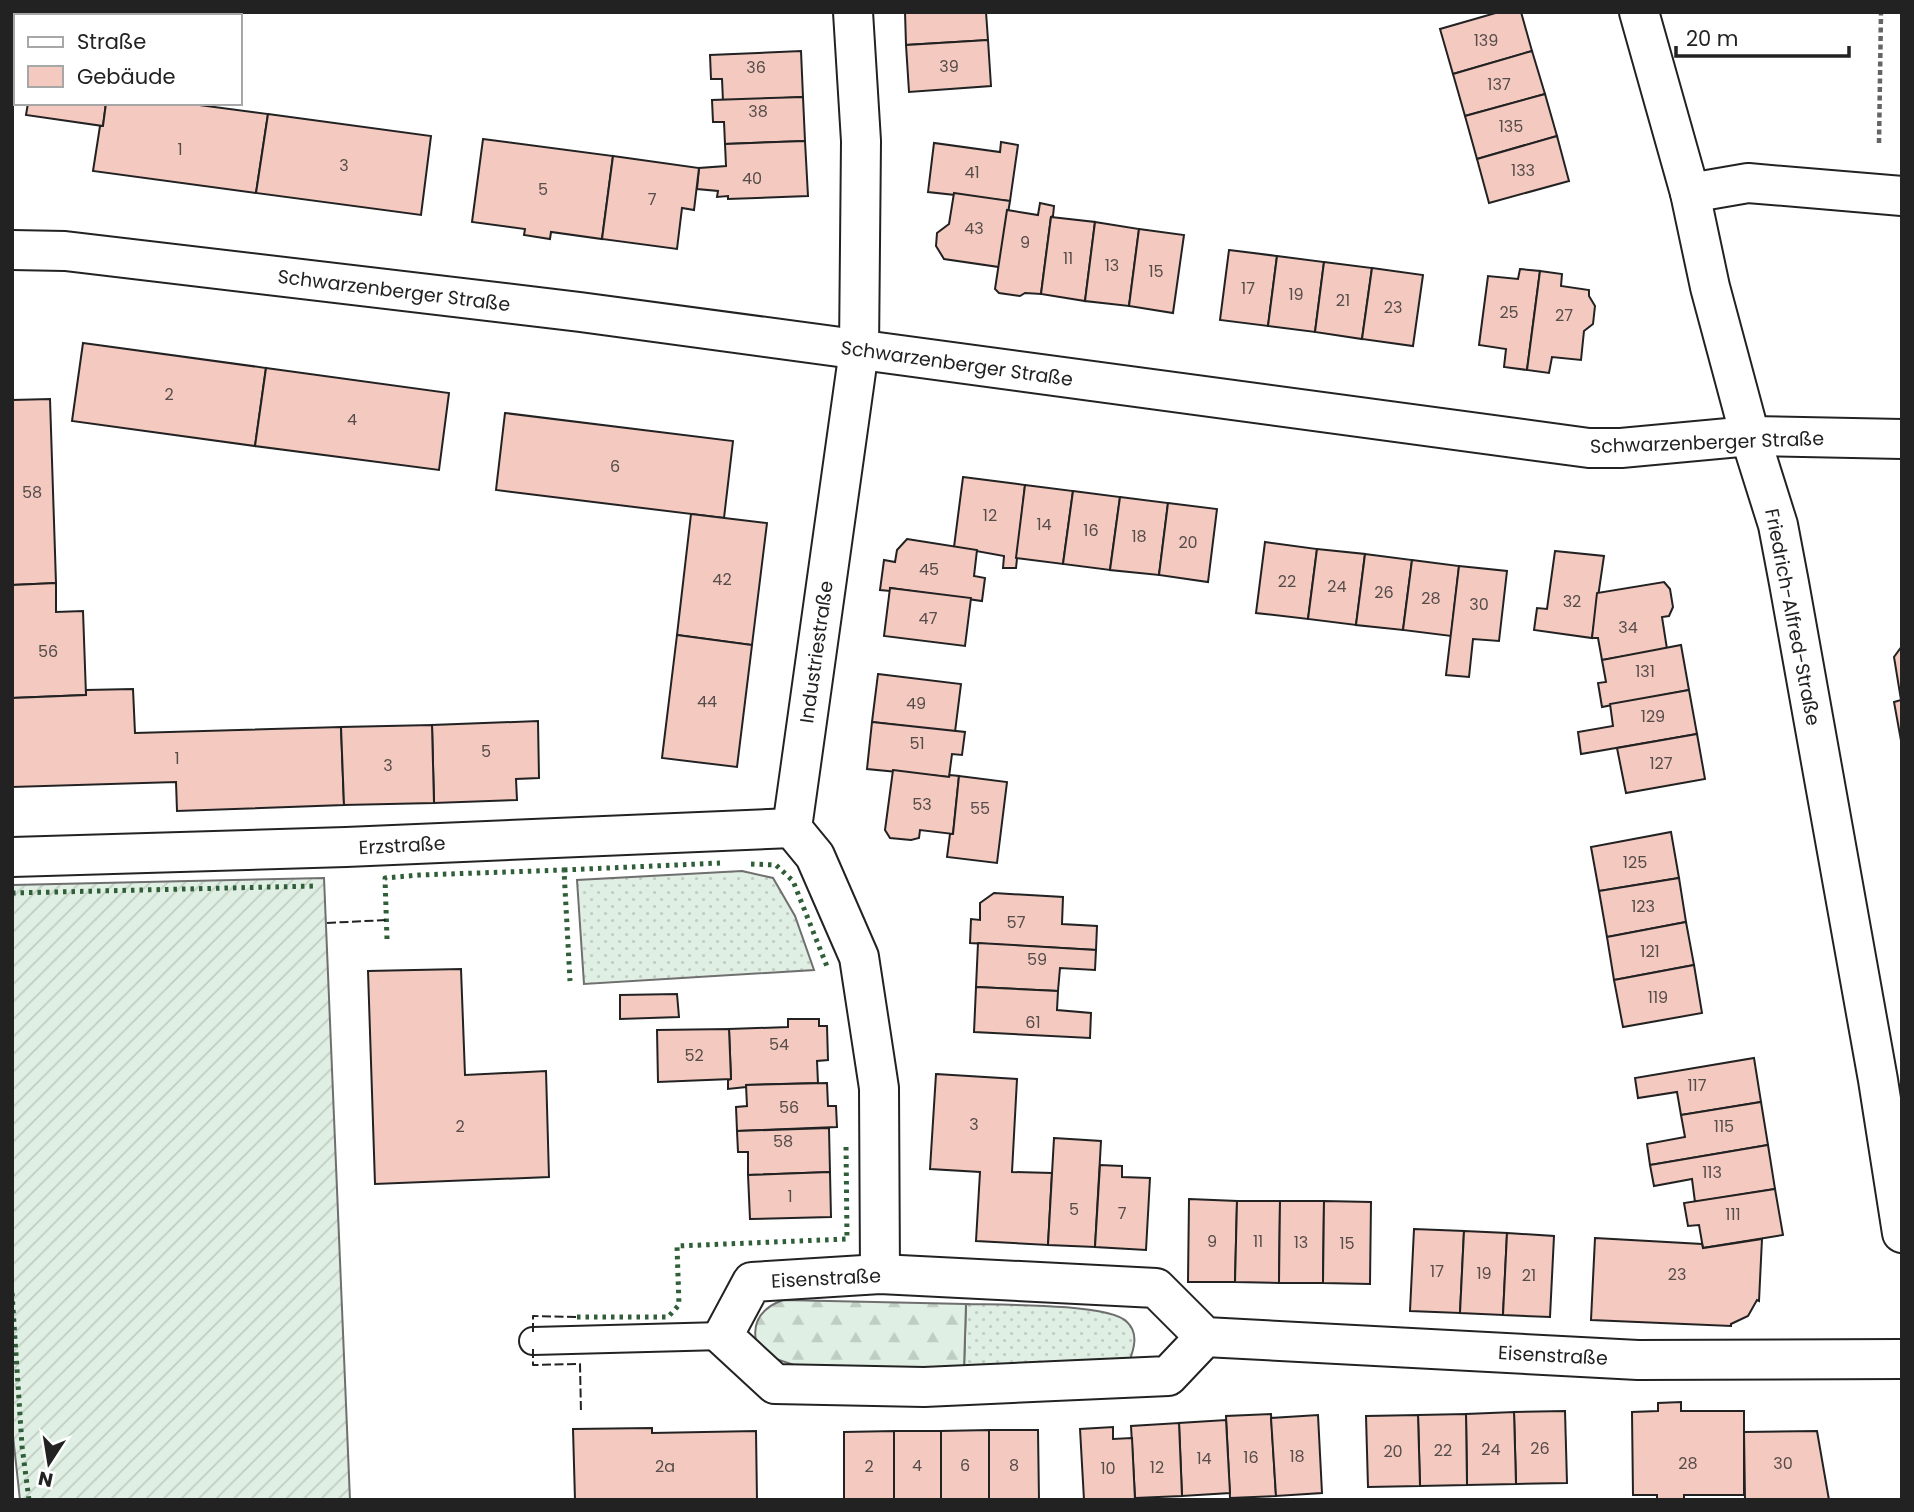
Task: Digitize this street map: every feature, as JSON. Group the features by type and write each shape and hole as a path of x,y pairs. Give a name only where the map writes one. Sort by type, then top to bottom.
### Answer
{"street":[{"name":"Industriestraße","path":"792,828 859,349 861,141 853,12"},
{"name":"Friedrich-Alfred-Straße","path":"1639,12 1690,192 1710,287 1750,436 1778,525 1890,1081 1902,1233"},
{"path":"1690,192 1748,183 1890,195"},
{"name":"Schwarzenberger Straße","path":"12,250 65,251 580,312 1589,449 1750,436 1902,439"},
{"path":"792,828 815,856 859,957 879,1088 880,1274"},
{"name":"Erzstraße","path":"12,857 346,848 792,828"},
{"name":"Eisenstraße","path":"723,1336 752,1282 880,1274 1156,1288 1205,1337 1638,1360 1902,1359"},
{"path":"723,1336 775,1384 924,1387 1168,1376 1205,1337"}],"lane":[{"path":"533,1341 723,1336"}],"path":[{"path":"1881,12 1890,195"}],"green space":[{"path":"742,871 773,878 795,916 814,970 584,984 577,880"},
{"path":"324,878 350,1500 20,1500 12,1427 12,885"},
{"path":"783,1300 966,1304 964,1369 794,1365 773,1358 756,1341 756,1327 761,1315 770,1306"},
{"path":"966,1304 1076,1308 1116,1316 1127,1322 1133,1331 1134,1341 1129,1362 964,1369"}],"building":[{"path":"40,12 118,12 118,14"},
{"path":"905,12 986,12 988,40 906,45"},
{"path":"1499,12 1521,12 1532,51 1453,74 1440,29"},
{"path":"988,40 991,86 909,92 906,45"},
{"path":"801,51 803,97 723,101 722,79 711,79 710,55"},
{"path":"1532,51 1545,94 1465,116 1453,74"},
{"path":"1545,94 1557,136 1477,159 1465,116"},
{"path":"803,97 805,141 725,144 724,122 713,122 712,100"},
{"path":"28,105 106,105 103,126 26,115"},
{"path":"106,105 199,105 268,114 256,193 93,171 100,126 103,126"},
{"path":"268,114 431,136 421,215 256,193"},
{"path":"1557,136 1569,181 1489,203 1477,159"},
{"path":"483,139 613,156 602,239 551,232 550,239 524,235 525,229 472,222"},
{"path":"805,141 808,196 728,199 728,196 717,197 718,191 697,189 699,168 726,166 725,144"},
{"path":"1001,142 1018,145 1010,201 928,192 934,143 1000,152"},
{"path":"613,156 699,168 694,210 682,208 677,249 602,239"},
{"path":"954,193 1010,201 999,267 944,259 936,246 937,233 949,224"},
{"path":"1040,203 1054,206 1041,294 1025,293 1020,296 999,293 995,289 1007,210 1038,215"},
{"path":"1051,217 1095,222 1085,301 1041,294"},
{"path":"1095,222 1139,229 1129,306 1085,301"},
{"path":"1139,229 1184,235 1173,313 1129,306"},
{"path":"1229,250 1277,256 1268,326 1220,320"},
{"path":"1277,256 1324,262 1315,332 1268,326"},
{"path":"1324,262 1372,268 1362,339 1315,332"},
{"path":"1372,268 1423,275 1413,346 1362,339"},
{"path":"1520,269 1540,271 1527,370 1504,367 1506,349 1479,345 1488,276 1518,279"},
{"path":"1540,271 1562,274 1561,286 1589,290 1589,296 1595,306 1593,324 1584,331 1581,360 1552,357 1549,373 1527,370"},
{"path":"83,343 266,368 255,446 72,421"},
{"path":"266,368 449,393 439,470 255,446"},
{"path":"50,399 56,583 12,585 12,400"},
{"path":"505,413 733,441 724,518 496,490"},
{"path":"963,477 1025,485 1016,568 1003,568 1004,556 954,547"},
{"path":"1025,485 1073,491 1063,564 1016,558"},
{"path":"1073,491 1120,497 1110,570 1063,564"},
{"path":"1120,497 1168,503 1159,575 1110,570"},
{"path":"1168,503 1217,509 1208,582 1159,575"},
{"path":"691,514 767,523 752,645 677,635"},
{"path":"907,539 977,550 974,576 985,578 982,601 890,588 890,591 880,590 884,560 895,562 897,550"},
{"path":"1265,542 1317,549 1308,619 1256,613"},
{"path":"1317,549 1365,554 1356,625 1308,619"},
{"path":"1555,551 1604,556 1592,638 1534,630 1537,608 1547,609"},
{"path":"1365,554 1412,560 1403,630 1356,625"},
{"path":"1412,560 1459,566 1451,636 1403,630"},
{"path":"1459,566 1507,571 1499,641 1473,639 1469,677 1446,675"},
{"path":"1664,582 1670,589 1673,607 1669,616 1662,617 1667,649 1602,660 1598,638 1592,638 1597,593"},
{"path":"56,583 56,612 83,611 86,695 12,698 12,585"},
{"path":"890,588 971,598 965,646 884,636"},
{"path":"677,635 752,645 737,767 662,758"},
{"path":"1681,645 1689,690 1602,707 1598,683 1606,682 1602,660"},
{"path":"1902,646 1902,700 1901,700 1894,657"},
{"path":"878,674 961,684 955,732 872,722"},
{"path":"133,689 135,733 341,727 344,805 177,811 176,782 12,787 12,698 86,695 86,690"},
{"path":"1689,690 1697,734 1581,754 1578,732 1613,726 1610,704"},
{"path":"1902,700 1902,746 1894,702"},
{"path":"538,721 539,778 516,779 517,800 434,803 432,725"},
{"path":"872,722 965,732 962,755 952,754 949,777 867,769"},
{"path":"432,725 434,803 344,805 341,727"},
{"path":"1697,734 1705,779 1626,793 1617,748"},
{"path":"893,770 959,776 953,834 920,830 919,838 890,838 885,830"},
{"path":"959,776 1007,782 997,863 947,857 950,834 953,834"},
{"path":"1671,832 1679,878 1599,891 1591,847"},
{"path":"1679,878 1686,922 1607,937 1599,891"},
{"path":"994,893 1063,897 1062,924 1097,926 1096,950 970,943 971,919 980,920 980,903"},
{"path":"1686,922 1694,965 1614,980 1607,937"},
{"path":"978,943 1096,950 1095,970 1060,968 1058,991 976,987"},
{"path":"1694,965 1702,1013 1623,1027 1614,980"},
{"path":"461,969 465,1075 546,1071 549,1177 375,1184 368,971"},
{"path":"976,987 1058,991 1057,1010 1091,1013 1090,1038 974,1032"},
{"path":"677,994 679,1017 620,1019 620,995"},
{"path":"788,1019 819,1019 819,1026 827,1026 828,1060 817,1061 818,1083 746,1085 728,1089 728,1080 731,1079 729,1029 788,1027"},
{"path":"729,1029 731,1079 658,1082 657,1030"},
{"path":"1754,1058 1761,1102 1681,1115 1677,1092 1638,1098 1635,1078"},
{"path":"936,1074 1017,1079 1012,1172 1052,1173 1048,1245 976,1241 980,1172 930,1169"},
{"path":"827,1083 828,1106 836,1106 837,1127 737,1131 736,1107 747,1106 746,1085"},
{"path":"1761,1102 1768,1145 1650,1165 1647,1144 1685,1137 1681,1115"},
{"path":"829,1128 830,1172 748,1175 748,1152 738,1152 737,1131"},
{"path":"1054,1138 1101,1141 1095,1247 1048,1245"},
{"path":"1768,1145 1775,1189 1695,1202 1692,1179 1654,1186 1650,1165"},
{"path":"1100,1165 1122,1166 1122,1177 1150,1178 1146,1250 1095,1247"},
{"path":"830,1172 831,1217 750,1219 748,1175"},
{"path":"1775,1189 1783,1235 1703,1248 1699,1225 1688,1226 1684,1203"},
{"path":"1189,1199 1237,1201 1235,1282 1188,1282"},
{"path":"1237,1201 1280,1201 1279,1283 1235,1282"},
{"path":"1280,1201 1324,1201 1323,1283 1279,1283"},
{"path":"1324,1201 1371,1202 1370,1284 1323,1283"},
{"path":"1414,1229 1464,1231 1460,1313 1410,1311"},
{"path":"1464,1231 1507,1233 1503,1315 1460,1313"},
{"path":"1507,1233 1554,1236 1550,1317 1503,1315"},
{"path":"1595,1238 1702,1244 1703,1248 1762,1239 1759,1301 1757,1300 1748,1316 1731,1326 1591,1320"},
{"path":"1681,1402 1681,1411 1744,1411 1744,1495 1684,1495 1684,1500 1657,1500 1657,1495 1633,1495 1632,1412 1658,1411 1658,1403"},
{"path":"1565,1411 1567,1483 1516,1484 1514,1412"},
{"path":"1514,1412 1516,1484 1467,1485 1466,1414"},
{"path":"1271,1414 1276,1496 1230,1498 1226,1416"},
{"path":"1466,1414 1467,1485 1420,1486 1418,1415"},
{"path":"1318,1415 1322,1493 1276,1496 1271,1418"},
{"path":"1418,1415 1420,1486 1368,1487 1366,1416"},
{"path":"1226,1420 1230,1493 1182,1496 1179,1423"},
{"path":"1179,1423 1182,1496 1135,1498 1131,1426"},
{"path":"1113,1427 1113,1439 1132,1438 1135,1500 1084,1500 1080,1429"},
{"path":"652,1428 652,1433 756,1431 757,1500 575,1500 573,1429"},
{"path":"989,1430 1038,1430 1039,1500 989,1500"},
{"path":"989,1430 989,1500 941,1500 941,1431"},
{"path":"894,1431 894,1500 844,1500 844,1432"},
{"path":"894,1431 941,1431 941,1500 894,1500"},
{"path":"1817,1431 1829,1500 1745,1500 1744,1432"}],"hedge":[{"path":"564,870 720,863"},
{"path":"751,864 776,865 793,881 828,969"},
{"path":"387,939 385,878 564,870 570,981"},
{"path":"12,893 315,886"},
{"path":"577,1317 668,1317 679,1305 677,1246 847,1239 846,1144"},
{"path":"12,1293 22,1446 29,1500"}],"fence":[{"path":"327,923 386,920"},
{"path":"533,1332 533,1316 577,1317"},
{"path":"533,1349 533,1365 580,1364 581,1413"}]}
